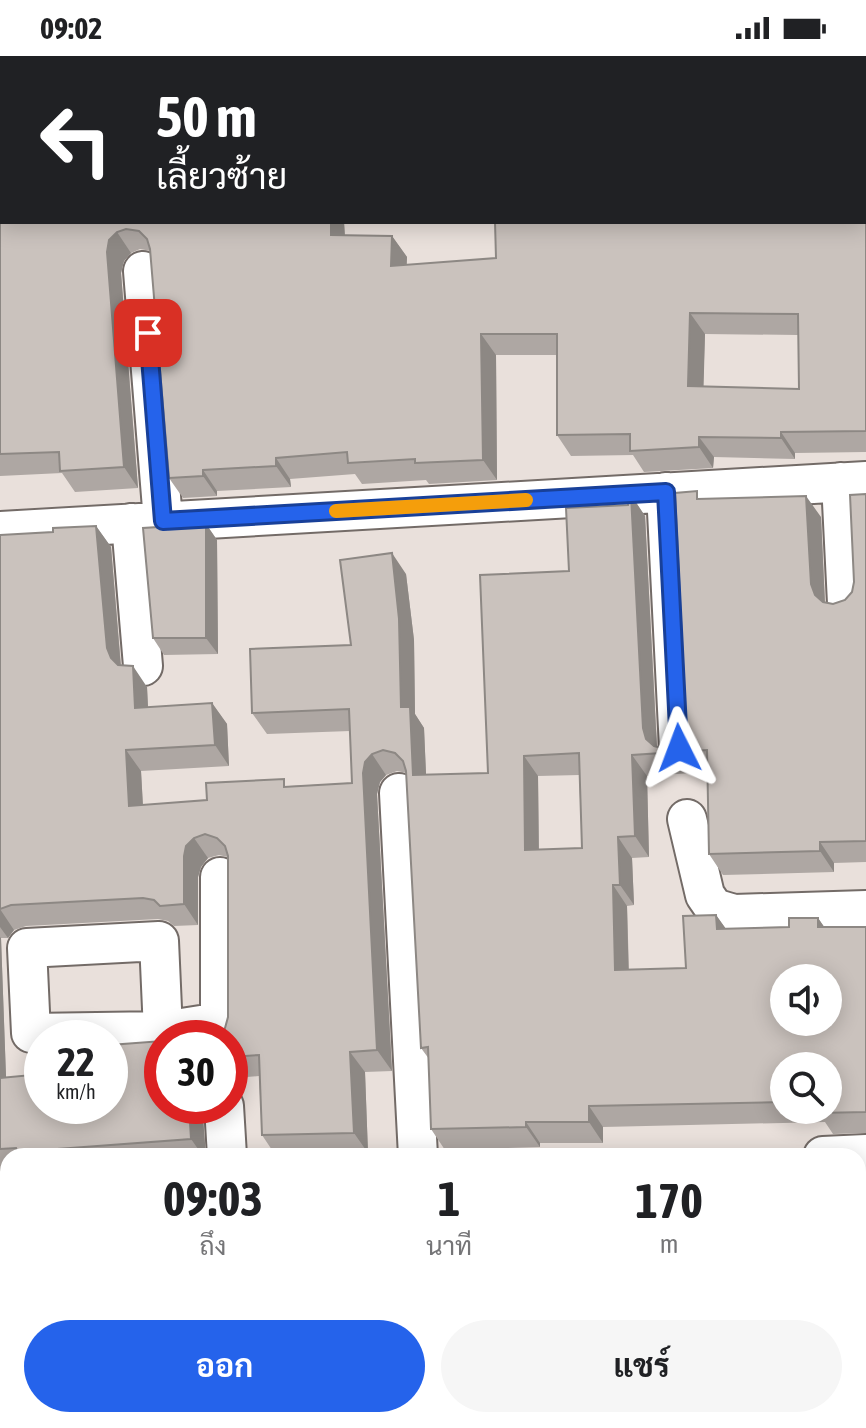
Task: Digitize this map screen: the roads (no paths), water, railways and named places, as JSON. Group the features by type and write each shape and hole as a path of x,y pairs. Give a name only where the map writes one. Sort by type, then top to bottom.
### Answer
{"street":[{"path":"143,271 147,522 143,666"},
{"path":"0,531 853,482 847,603"},
{"path":"666,492 679,748"},
{"path":"399,793 418,1148"},
{"path":"687,819 705,895 714,908 734,914 866,910"},
{"path":"220,877 220,1020"},
{"path":"225,1124 227,1148"}]}
